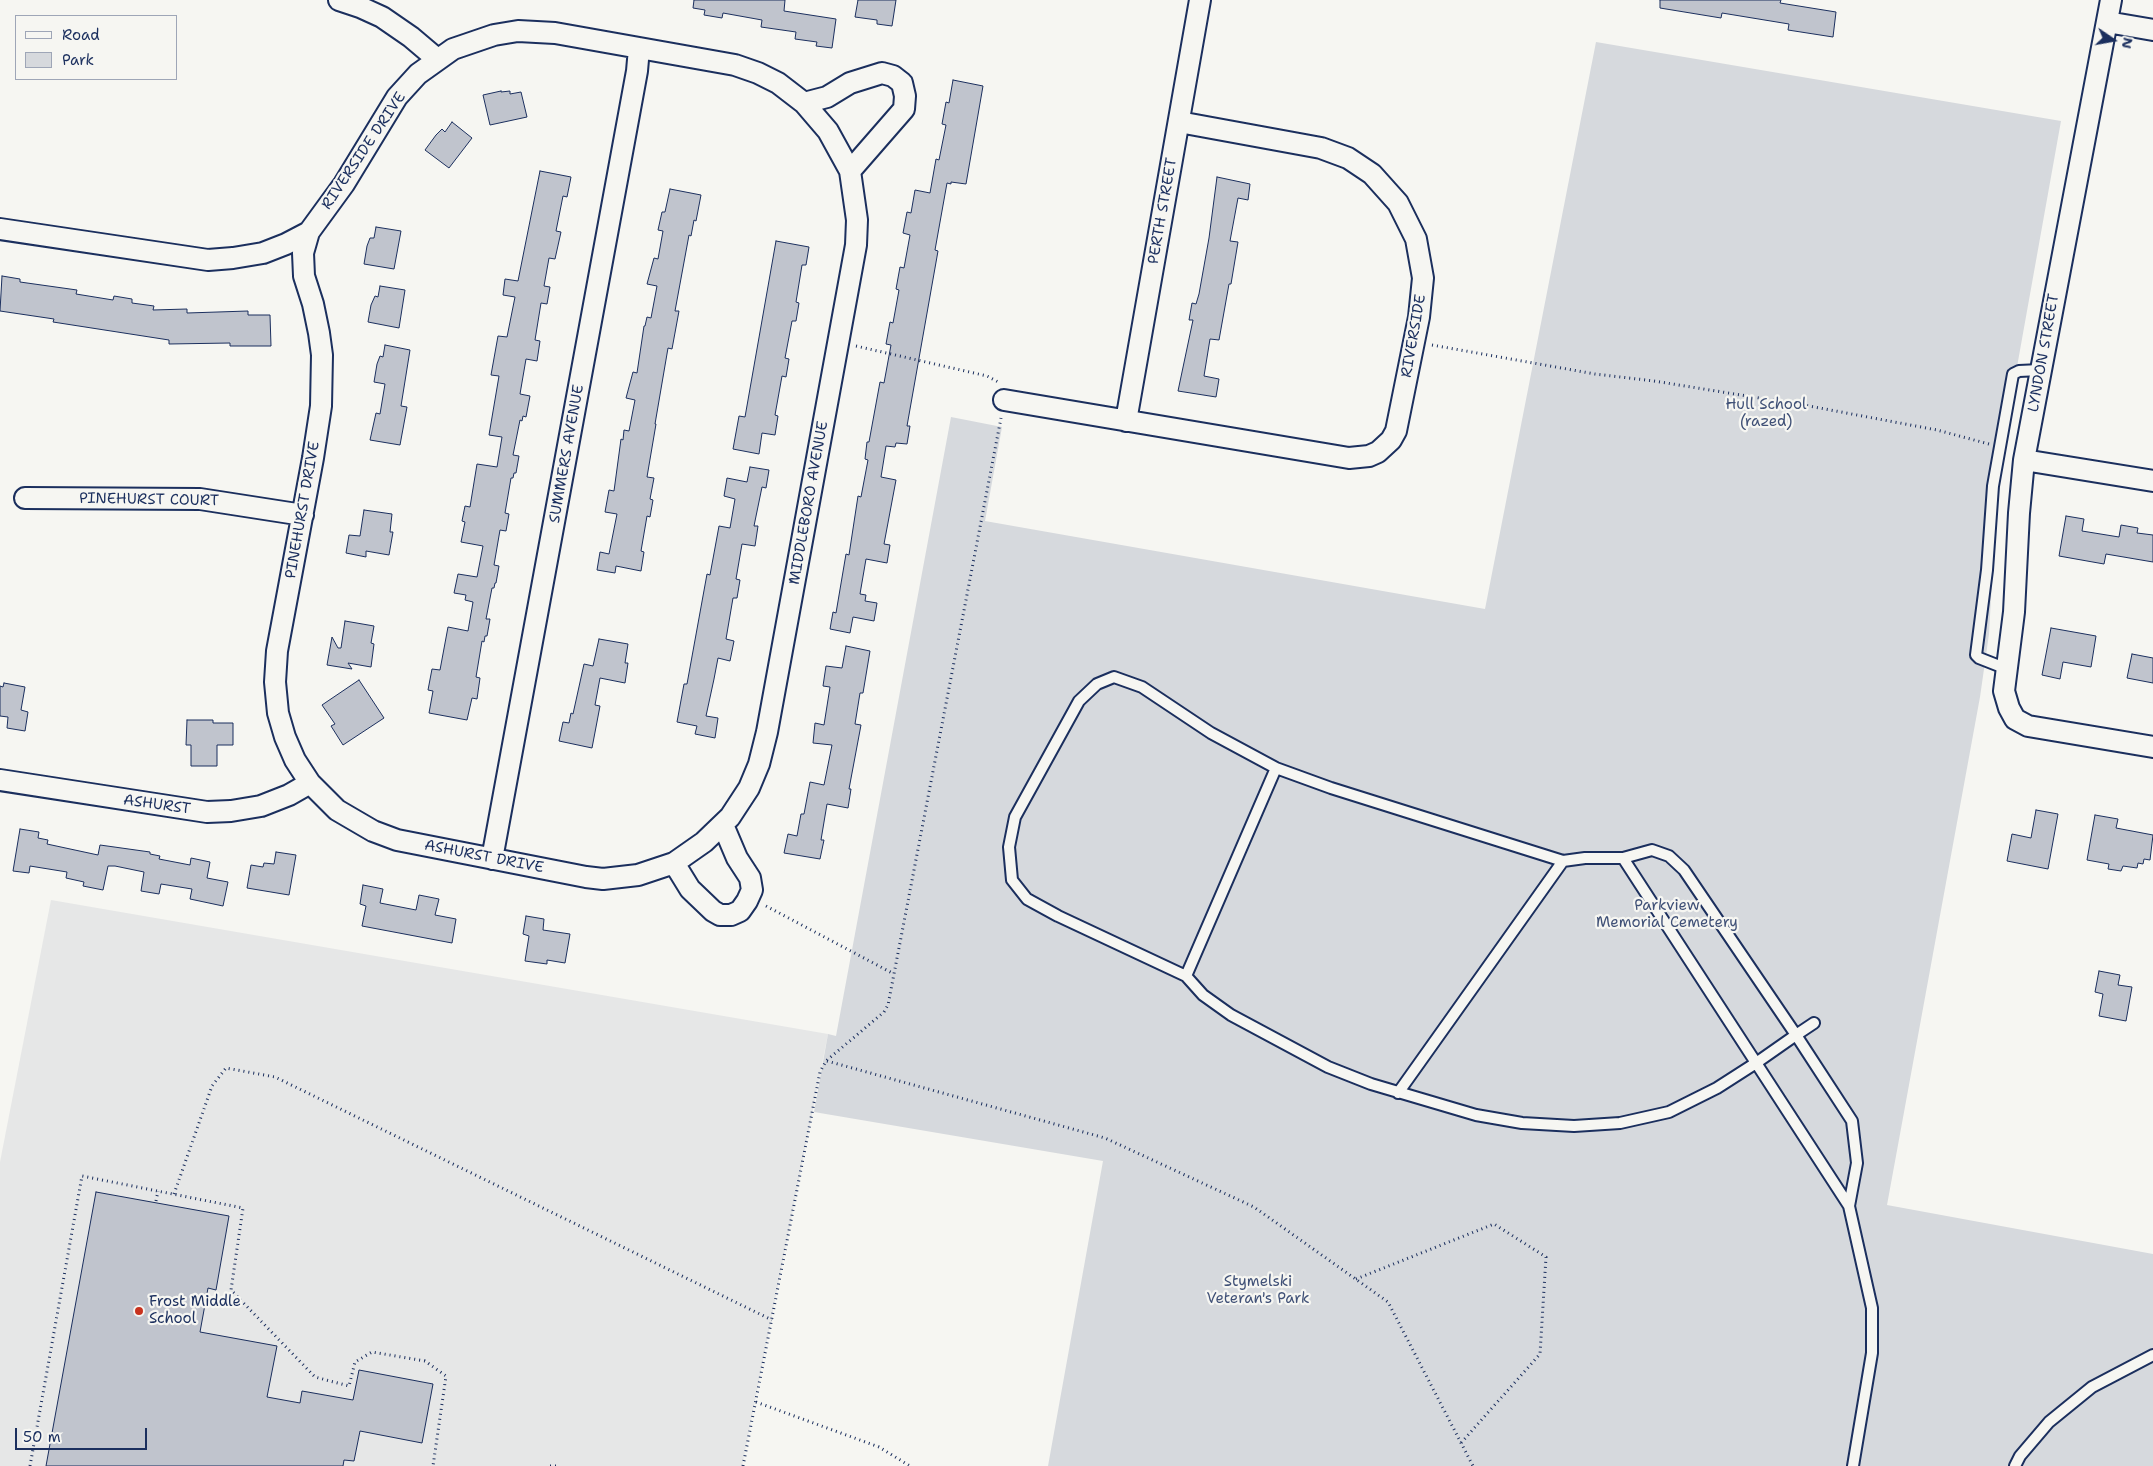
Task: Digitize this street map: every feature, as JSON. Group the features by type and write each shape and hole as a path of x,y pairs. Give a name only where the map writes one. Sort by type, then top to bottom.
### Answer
{"street":[{"path":"339,0 382,17 411,37 437,59"},
{"name":"PERTH STREET","path":"1126,422 1200,0"},
{"name":"LYNDON STREET","path":"2111,0 2024,460 2019,513 2014,612 2004,691 2009,708 2015,719 2028,726 2153,747"},
{"path":"2107,22 2153,30"},
{"name":"RIVERSIDE DRIVE","path":"0,229 208,260 263,253 309,232 344,184 397,97 418,74 437,59 476,40 518,31 555,33 741,67 778,83 804,103 828,130"},
{"name":"SUMMERS AVENUE","path":"492,859 635,80 639,48"},
{"path":"804,103 827,97 850,82 882,73 893,76 902,83 905,96 904,109 850,171"},
{"name":"RIVERSIDE","path":"1004,400 1349,458 1369,456 1386,446 1396,430 1422,295 1421,261 1410,223 1398,203 1372,174 1348,158 1321,148 1179,122"},
{"name":"MIDDLEBORO AVENUE","path":"704,842 722,825 745,795 761,756 856,245 857,220 850,171 828,130"},
{"name":"PINEHURST DRIVE","path":"309,232 303,254 304,276 313,304 319,333 323,384 313,458 277,651 274,682 278,713 285,737 295,760 310,784"},
{"path":"2024,460 2153,482"},
{"name":"PINEHURST COURT","path":"25,498 200,498 302,515"},
{"name":"ASHURST","path":"0,780 208,812 231,811 261,806 310,784"},
{"name":"ASHURST DRIVE","path":"310,784 337,810 373,831 397,840 603,878 638,875 674,863 704,842"},
{"path":"674,863 690,889 713,911 731,915 740,911 748,901 752,890 750,878 737,858 722,825"}],"lane":[{"path":"2007,669 1976,655 1987,570 1993,486 2013,374 2040,370"},
{"path":"1814,1023 1796,1035 1756,1063 1717,1088 1669,1112 1620,1123 1574,1126 1522,1123 1476,1116 1398,1093 1328,1067 1224,1010 1203,995 1186,976 1058,916 1027,899 1012,880 1009,846 1015,816 1080,701 1097,684 1114,677 1142,688 1211,733 1276,768 1331,788 1562,861 1623,858 1652,850 1669,856 1684,870 1796,1035 1852,1121 1857,1163 1849,1206"},
{"path":"1186,976 1276,768"},
{"path":"1623,858 1849,1206 1872,1308 1872,1353 1852,1466"},
{"path":"1398,1093 1562,861"},
{"path":"2015,1466 2020,1456 2049,1422 2092,1387 2153,1355"}],"path":[{"path":"1414,342 1595,374 1654,381 1818,408 1937,430 2000,447"},
{"path":"743,1466 820,1072 826,1061 884,1012 888,1005 1004,400 1001,384 987,376 838,343"},
{"path":"766,906 894,974"},
{"path":"826,1061 1105,1138 1254,1207 1388,1302 1473,1466"},
{"path":"174,1194 212,1086 226,1068 275,1077 772,1320"},
{"path":"30,1466 82,1176 243,1208 231,1290 315,1377 349,1386 354,1362 372,1352 425,1361 446,1376 433,1466"},
{"path":"156,1201 158,1191"},
{"path":"1356,1279 1494,1224 1546,1257 1540,1354 1461,1443"},
{"path":"756,1402 879,1447 910,1466"},
{"path":"550,1466 558,1466"}],"shaded area":[{"path":"51,900 828,1034 742,1466 0,1466 0,1162"}],"green space":[{"path":"1596,42 2061,121 1998,473 1989,634 1980,697 1887,1205 2153,1254 2153,1466 1048,1466 1103,1161 814,1112 828,1034 836,1036 951,417 1002,427 985,521 1485,609"}],"building":[{"path":"694,0 785,0 784,11 836,19 832,48 816,46 817,42 795,39 796,32 761,27 762,20 723,13 722,18 704,15 705,10 693,8"},
{"path":"858,0 896,0 892,26 877,24 877,20 855,17"},
{"path":"1660,0 1781,0 1780,3 1836,12 1833,37 1788,30 1789,24 1722,13 1721,18 1660,8"},
{"path":"953,80 983,86 966,184 947,183 935,250 938,251 907,426 910,426 907,444 896,443 895,447 886,446 881,477 896,480 884,544 890,545 887,563 866,559 860,594 866,595 865,601 877,603 874,621 853,617 850,633 830,629 833,612 836,613 846,554 849,555 858,496 861,497 868,460 865,459 867,442 869,442 880,382 884,383 891,345 886,344 890,322 893,323 899,290 896,289 900,267 904,268 910,235 903,233 907,212 911,213 915,190 930,193 936,159 939,160 946,125 942,124 946,102 949,103"},
{"path":"510,91 510,94 521,92 527,117 490,125 483,95"},
{"path":"452,122 472,138 449,168 425,150 436,135 442,129 445,132"},
{"path":"540,171 571,177 567,197 563,196 556,231 561,232 555,259 549,258 544,286 550,287 547,304 541,303 535,340 540,341 537,361 526,359 520,394 530,396 526,417 523,416 522,421 520,420 513,455 519,456 516,473 511,478 505,513 509,514 506,531 500,530 494,565 499,566 496,583 494,588 492,588 486,619 490,619 487,636 485,636 484,642 482,641 476,677 480,678 477,699 472,698 467,720 429,713 433,691 428,690 432,669 440,670 448,627 468,631 473,602 465,600 466,595 454,593 458,574 477,577 483,546 461,542 465,522 462,521 465,506 470,507 477,464 497,467 502,437 489,435 499,376 491,375 498,336 507,337 515,297 503,295 505,279 518,281"},
{"path":"1217,177 1250,184 1248,200 1238,198 1230,241 1238,242 1231,284 1229,284 1219,340 1210,339 1204,376 1219,379 1216,397 1178,391 1193,320 1189,320 1192,303 1196,304 1199,294"},
{"path":"670,189 701,195 696,221 694,220 691,236 689,235 675,311 679,311 672,349 668,348 655,424 647,477 654,478 650,499 653,500 650,517 647,516 641,551 644,552 641,571 616,566 615,573 597,570 600,552 609,554 617,514 605,512 609,490 614,491 621,439 623,440 624,430 629,431 635,400 626,398 633,372 637,373 644,326 647,317 651,318 657,286 647,284 654,258 658,259 663,231 658,230 662,212 665,212"},
{"path":"376,227 401,231 394,269 364,264 367,246 370,238 374,238"},
{"path":"776,241 809,247 806,265 802,265 796,302 799,303 796,321 792,321 785,358 789,359 786,377 782,376 775,415 778,416 775,435 762,433 759,454 733,449 739,416 745,417"},
{"path":"2,276 20,279 20,282 77,290 76,294 113,300 114,296 132,299 132,303 154,306 153,310 187,309 187,313 248,311 248,315 270,315 271,346 230,346 230,343 169,344 169,340 53,322 54,319 0,311"},
{"path":"380,286 405,290 399,328 368,322 371,305 375,296 378,297"},
{"path":"385,345 410,350 401,406 407,407 400,445 370,440 376,413 380,414 385,384 374,382 377,364 380,356 383,357"},
{"path":"750,467 769,470 766,488 762,487 754,526 758,526 755,546 742,544 736,579 740,580 737,598 733,598 726,639 734,641 730,661 718,658 706,716 718,718 715,738 695,734 697,726 677,722 684,684 687,684 707,574 710,575 719,526 730,528 735,499 724,496 727,478 747,482"},
{"path":"364,510 392,514 390,532 393,532 389,555 366,551 366,557 346,553 349,535 360,536"},
{"path":"2066,516 2084,519 2082,531 2119,537 2121,525 2138,528 2137,533 2153,535 2153,562 2106,554 2104,564 2059,556"},
{"path":"345,621 374,626 371,643 374,644 371,667 348,663 352,669 327,665 332,637 338,648 341,648"},
{"path":"2051,628 2096,636 2091,667 2063,662 2060,679 2042,675"},
{"path":"599,639 628,644 625,663 628,663 625,683 600,678 595,705 600,706 592,748 559,741 563,722 569,723 571,713 573,714 584,664 593,666"},
{"path":"846,646 870,651 863,693 860,693 855,724 861,725 849,789 851,789 848,808 827,804 821,840 824,840 820,859 784,853 788,834 797,836 801,814 804,814 810,782 824,785 832,745 813,743 815,723 824,725 830,687 823,686 826,666 842,668"},
{"path":"2132,654 2153,658 2153,683 2127,678"},
{"path":"359,680 384,718 343,745 331,726 335,724 322,705"},
{"path":"4,683 25,687 21,710 28,712 25,731 7,728 8,717 0,716 0,686 3,687"},
{"path":"187,720 213,720 213,723 233,723 233,745 217,745 217,766 191,766 191,745 186,745"},
{"path":"2036,810 2058,814 2048,869 2007,861 2012,834 2031,838"},
{"path":"2095,815 2118,819 2116,828 2153,835 2150,860 2144,859 2143,864 2138,863 2137,868 2123,866 2121,871 2108,869 2109,864 2087,860"},
{"path":"20,829 39,832 38,838 48,840 47,844 98,855 100,845 150,852 150,854 160,856 159,859 190,865 191,858 210,862 207,878 228,882 223,906 190,899 192,889 161,884 159,894 141,891 144,872 115,866 108,866 103,890 83,886 84,882 66,878 67,872 30,866 29,873 13,871"},
{"path":"276,852 296,855 289,895 247,888 251,865 263,867 264,863 274,864"},
{"path":"363,885 383,889 380,903 416,910 419,895 439,899 435,915 456,919 452,943 362,926 366,906 360,904"},
{"path":"526,916 544,919 543,930 570,934 565,963 547,960 547,964 525,961 529,936 523,934"},
{"path":"2099,971 2120,975 2118,985 2132,987 2126,1021 2099,1016 2103,994 2095,992"},
{"name":"Frost Middle School","path":"96,1192 229,1216 216,1290 208,1288 200,1332 277,1346 267,1397 300,1403 302,1391 353,1400 359,1370 433,1384 422,1443 360,1431 354,1461 344,1460 343,1466 46,1466"}],"place":[{"name":"Frost Middle School","path":"139,1311"}],"park label":[{"name":"Hull School (razed)","path":"1766,414"},
{"name":"Parkview Memorial Cemetery","path":"1667,914"},
{"name":"Stymelski Veteran's Park","path":"1258,1290"}]}
